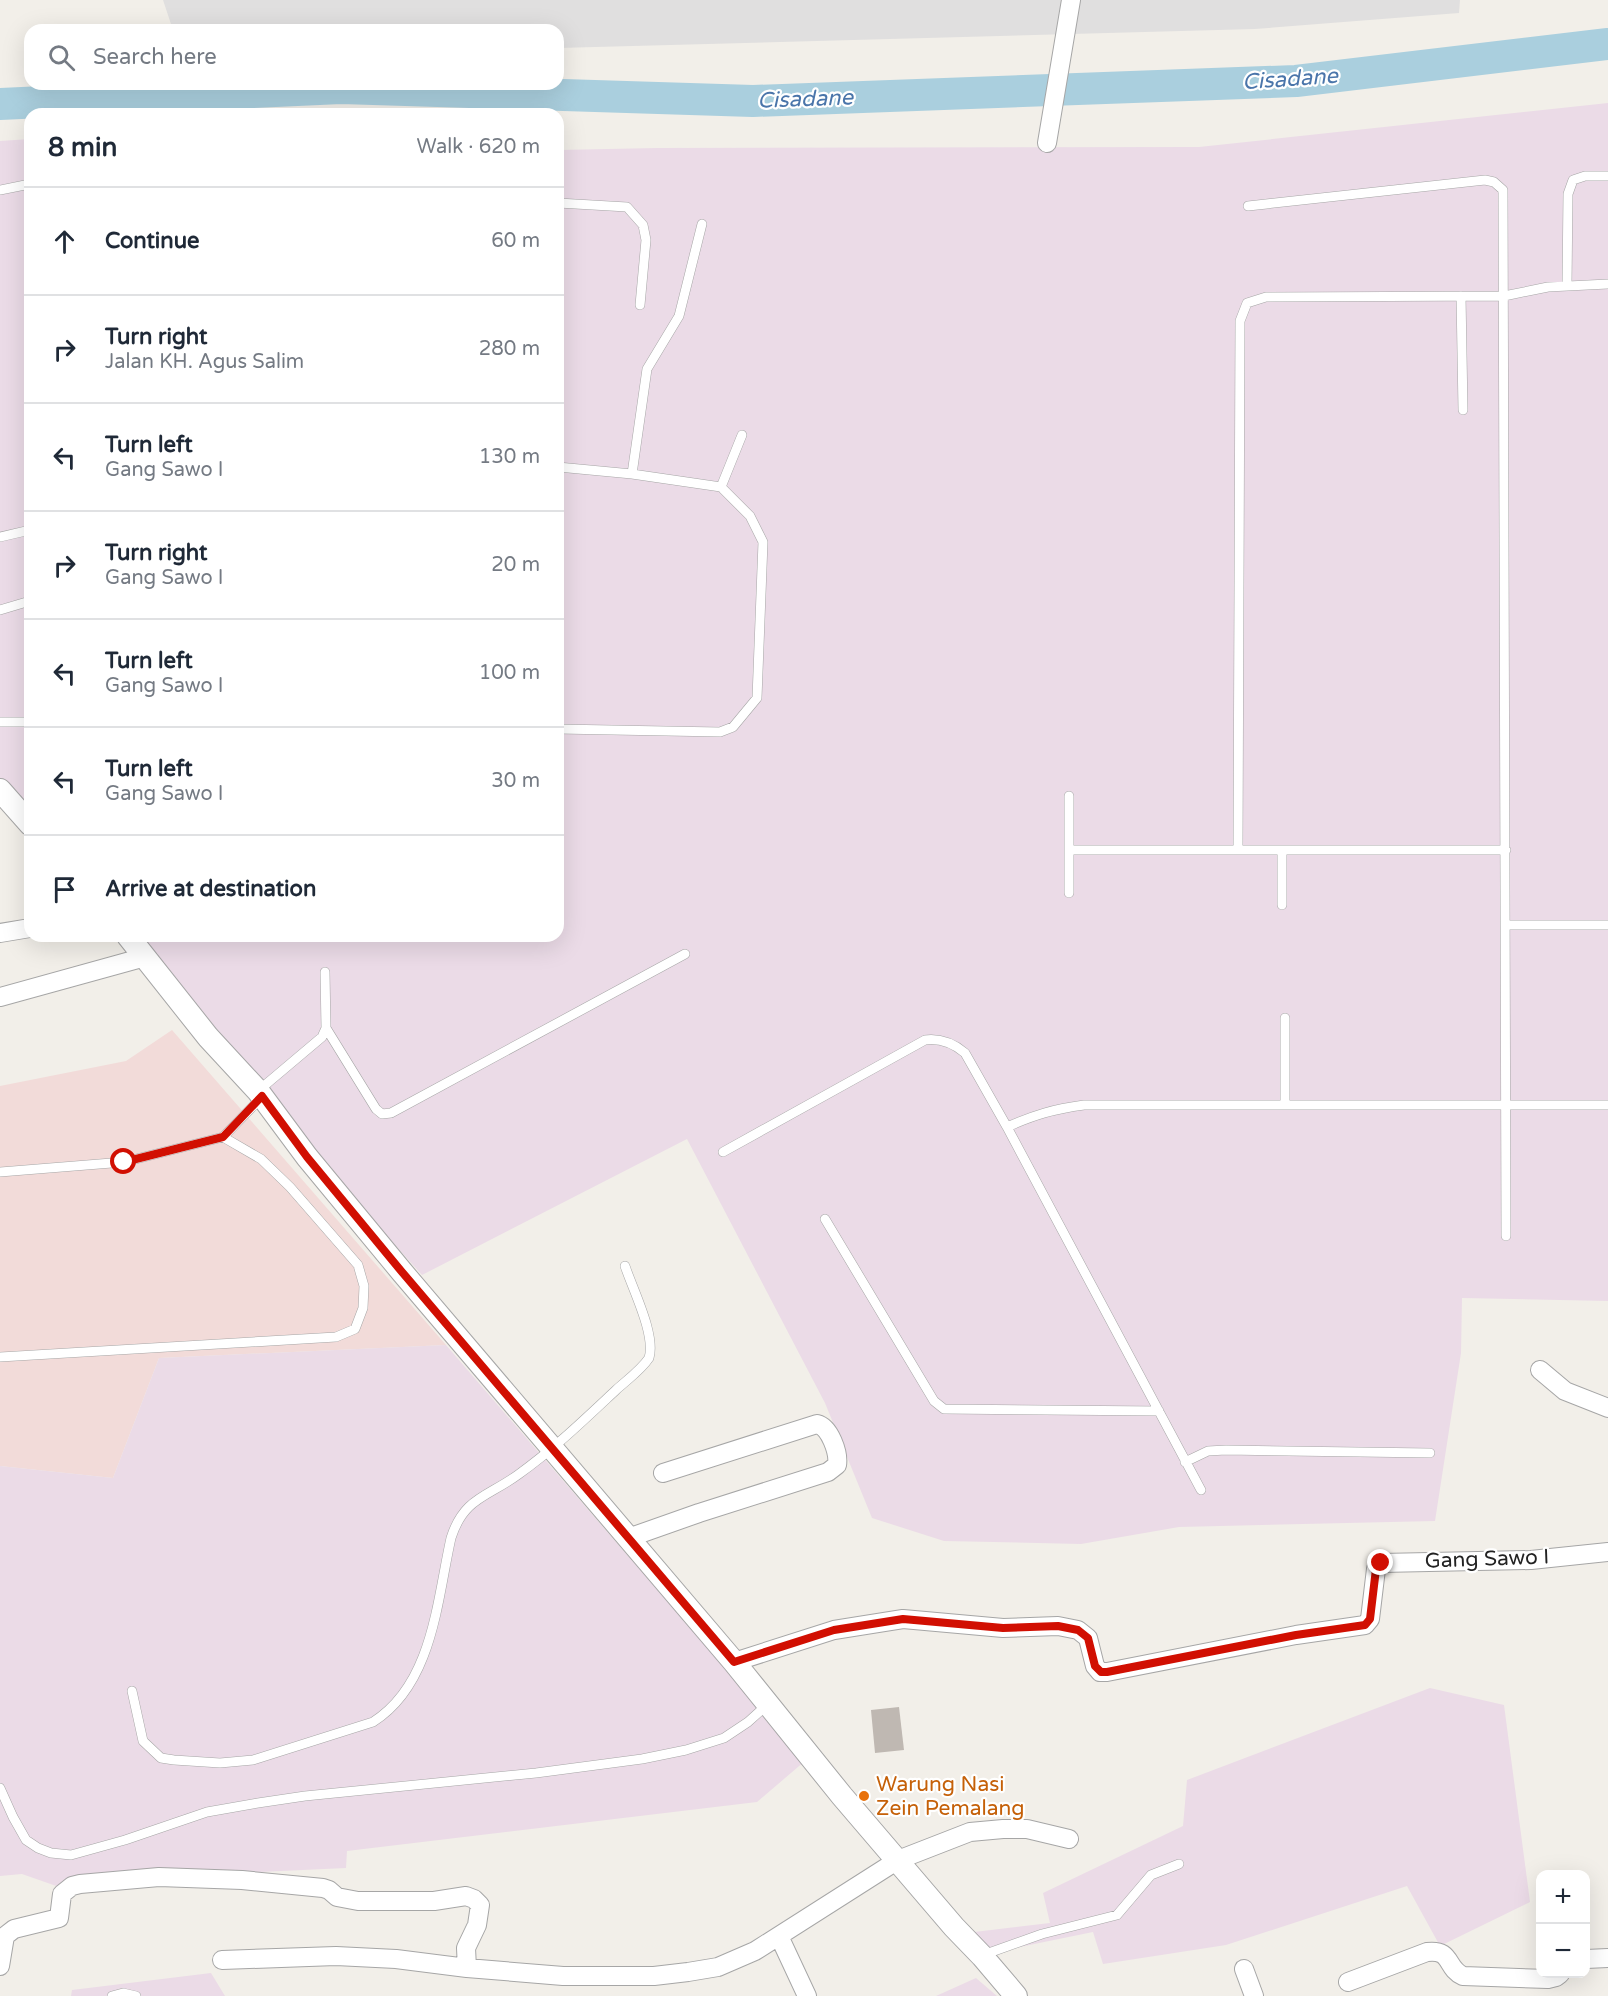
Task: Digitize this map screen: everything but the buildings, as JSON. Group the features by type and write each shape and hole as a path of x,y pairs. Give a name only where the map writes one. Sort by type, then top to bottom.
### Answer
{"street":[{"path":"1047,143 1071,0"},
{"path":"0,790 24,817"},
{"path":"0,933 24,929"},
{"path":"133,942 208,1037 260,1094 307,1157 734,1662 842,1796 1016,1996"},
{"path":"0,997 145,957"},
{"path":"1540,1370 1565,1391 1608,1408"},
{"path":"628,1538 828,1472 837,1465 838,1461 829,1435 825,1428 817,1424 663,1473"},
{"name":"Gang Sawo I","path":"734,1662 834,1630 903,1619 1003,1628 1058,1626 1078,1630 1088,1638 1095,1666 1101,1672 1107,1672 1296,1635 1365,1625 1370,1619 1376,1569 1381,1563 1531,1560 1608,1552"},
{"path":"222,1959 336,1956 396,1959 563,1976 654,1976 718,1967 755,1951 898,1860 970,1832 1027,1829 1070,1839"},
{"path":"0,1966 5,1935 14,1929 59,1918 62,1894 72,1886 140,1878 176,1877 242,1880 323,1888 337,1897 358,1901 434,1901 466,1896 474,1899 480,1905 477,1925 466,1948 467,1968"},
{"path":"778,1936 807,1996"},
{"path":"1348,1982 1437,1951 1445,1956 1458,1974 1463,1977 1552,1983"},
{"path":"1590,1959 1608,1958"},
{"path":"1244,1970 1254,1996"}],"lane":[{"path":"1567,285 1568,194 1573,180 1585,176 1608,176"},
{"path":"1248,206 1485,180 1494,182 1503,190 1506,1236"},
{"path":"0,190 24,185"},
{"path":"564,203 627,207 643,225 646,240 640,305"},
{"path":"632,474 647,369 679,316 702,224"},
{"path":"1239,850 1240,321 1247,303 1266,297 1504,296 1567,285 1608,284"},
{"path":"1461,296 1463,410"},
{"path":"721,487 742,435"},
{"path":"564,468 632,474 721,487 750,516 763,542 757,698 733,728 720,732 564,729"},
{"path":"0,537 24,531"},
{"path":"0,610 24,603"},
{"path":"0,722 24,722"},
{"path":"1070,796 1070,893"},
{"path":"1070,850 1506,850"},
{"path":"1282,850 1282,904"},
{"path":"1506,925 1608,925"},
{"path":"325,972 327,1028 376,1109 382,1114 391,1113 685,954"},
{"path":"1285,1018 1285,1105"},
{"path":"0,1172 124,1162 223,1137 260,1094 322,1037 327,1028"},
{"path":"723,1152 925,1040 935,1039 956,1046 965,1053 1007,1127 1201,1490"},
{"path":"1007,1127 1035,1114 1083,1105 1608,1105"},
{"path":"0,1357 336,1337 355,1329 363,1308 364,1286 358,1265 290,1187 261,1159 223,1137"},
{"path":"825,1219 934,1401 944,1410 1159,1411"},
{"path":"132,1690 143,1741 161,1758 174,1760 220,1763 253,1760 373,1722 392,1707 420,1663 436,1617 451,1538 455,1525 464,1511 474,1501 518,1475 573,1431 649,1358 650,1343 647,1329 625,1266"},
{"path":"1185,1462 1208,1451 1226,1450 1430,1453"},
{"path":"0,1788 13,1817 27,1840 51,1853 71,1855 125,1840 207,1812 258,1803 536,1773 642,1759 686,1750 724,1738 769,1704"},
{"path":"982,1956 1042,1934 1117,1915 1151,1875 1179,1864"},
{"path":"112,1996 123,1993 136,1996"}],"shaded area":[{"path":"163,0 1460,0 1459,13 1255,29 564,48 564,24 171,24"},
{"path":"1608,103 1608,1301 1462,1298 1461,1353 1435,1521 1179,1527 1081,1544 944,1541 872,1518 825,1403 687,1139 422,1275 190,1017 130,942 564,942 564,150 1199,147"},
{"path":"24,139 24,808 0,778 0,141"},
{"path":"172,1030 446,1345 159,1358 113,1478 0,1466 0,1086 126,1061"},
{"path":"446,1345 805,1761 757,1802 347,1851 346,1868 127,1878 62,1888 22,1874 0,1876 0,1466 113,1478 159,1358"},
{"path":"1430,1688 1504,1705 1530,1902 1440,1946 1407,1886 1226,1945 1103,1964 1093,1932 985,1954 966,1933 1050,1923 1043,1893 1183,1826 1187,1780"},
{"path":"211,1973 225,1996 71,1996 72,1990"},
{"path":"976,1978 997,1996 936,1996"}],"waterway":[{"name":"Cisadane","path":"404,90 753,101 1296,81 1608,44"},
{"name":"Cisadane","path":"0,104 298,90"}],"place":[{"name":"Warung Nasi Zein Pemalang","path":"864,1796"}],"route":[{"path":"124,1162 223,1137 262,1096 307,1157 402,1272 734,1662 834,1630 903,1619 1003,1628 1058,1626 1078,1630 1088,1638 1095,1666 1101,1672 1107,1672 1296,1635 1365,1625 1370,1619 1376,1569 1381,1563"}]}
